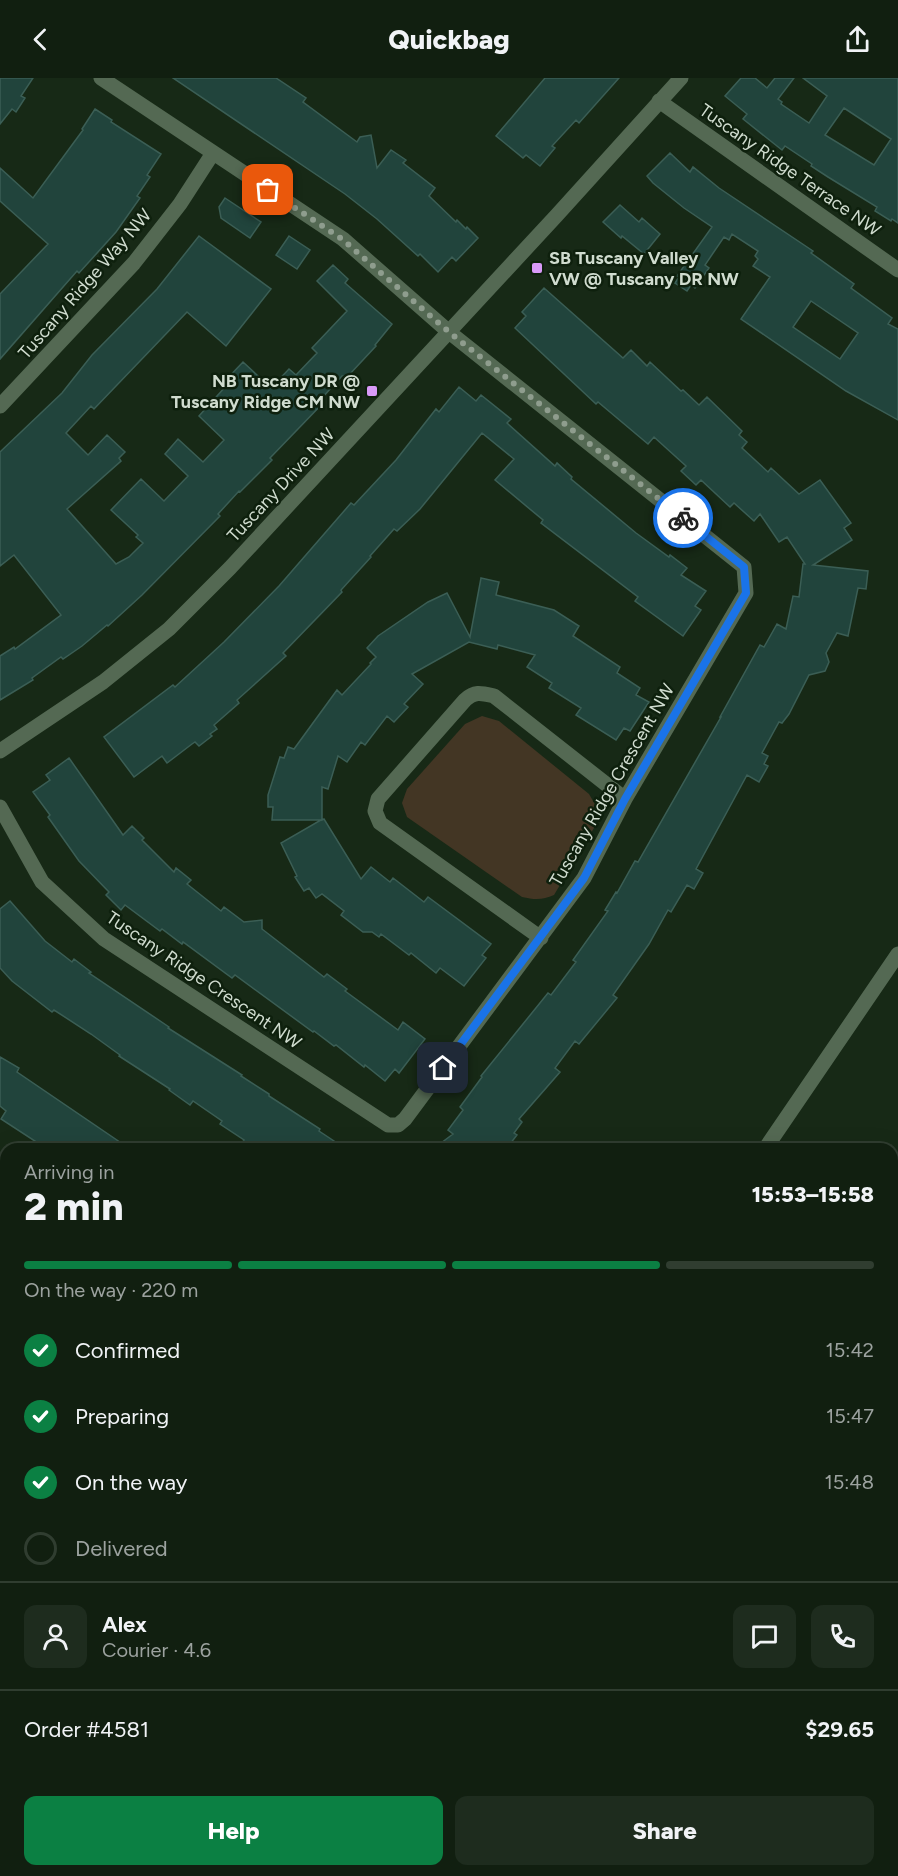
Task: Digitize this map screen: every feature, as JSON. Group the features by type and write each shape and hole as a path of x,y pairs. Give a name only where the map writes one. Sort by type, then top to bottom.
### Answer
{"street":[{"name":"Tuscany Ridge Crescent NW","path":"0,807 42,882 104,939 388,1125 398,1125 405,1119 584,878 625,799 746,593 744,567 449,332 342,239 100,78"},
{"name":"Tuscany Drive NW","path":"0,751 103,682 169,629 230,568 681,78"},
{"name":"Tuscany Ridge Terrace NW","path":"659,101 898,270"},
{"name":"Tuscany Ridge Way NW","path":"0,406 134,263 180,204 213,153"},
{"path":"541,938 380,823 375,811 378,799 465,700 472,694 482,693 494,696 625,799"},
{"path":"769,1143 898,954"}],"shaded area":[{"path":"482,716 499,721 589,794 596,806 594,828 554,895 550,897 531,899 522,897 407,817 402,803 407,789 465,724"}],"building":[{"path":"0,78 33,78 21,96 25,98 16,112 12,109 0,124"},
{"path":"173,78 276,78 306,98 303,102 357,142 360,137 371,135 377,168 391,150 406,160 403,163 435,188 429,196 456,222 457,220 466,229 467,227 478,238 456,261 452,257 438,272 420,254 418,256 345,194"},
{"path":"545,78 619,78 579,123 576,120 552,146 555,148 540,166 526,155 523,158 496,136"},
{"path":"741,78 755,78 767,88 775,78 794,78 778,99 782,102 781,104 809,123 827,96 803,78 898,78 898,223 875,211 877,207 811,166 812,164 785,146 782,150 743,119 747,114 725,96","holes":["844,108 891,139 874,165 825,135"]},
{"path":"95,109 161,154 147,175 150,177 137,196 140,198 116,232 79,273 77,271 0,359 0,294 48,244 0,201 0,168 33,198 83,130"},
{"path":"670,153 690,172 693,167 719,188 813,251 811,253 854,284 851,288 892,318 888,324 898,329 898,420 846,391 741,319 770,277 753,266 758,259 755,256 758,251 732,234 729,240 724,237 705,265 709,268 695,288 691,285 687,291 675,283 679,277 677,276 712,227 684,208 647,176","holes":["811,301 858,333 840,359 793,327"]},
{"path":"225,198 261,222 250,238 221,218 219,207"},
{"path":"620,205 639,222 642,218 660,234 644,254 603,222"},
{"path":"199,236 271,289 226,346 187,312 94,409 91,406 66,433 88,455 107,435 125,452 119,458 121,461 67,509 116,564 129,557 143,543 136,537 138,535 111,510 141,479 164,501 188,476 165,454 178,439 203,462 224,440 199,416 226,386 223,383 243,362 271,388 289,369 296,375 317,353 312,348 347,311 317,281 333,265 348,279 345,283 392,324 376,346 348,376 342,376 321,399 324,402 270,458 272,460 239,491 218,514 220,516 142,595 82,646 63,659 61,657 32,678 33,680 0,700 0,656 14,647 15,649 61,615 14,555 0,566 0,452 62,393 92,355 157,289"},
{"path":"289,236 310,250 297,269 276,255"},
{"path":"544,288 623,358 631,350 647,366 650,362 699,405 707,397 742,431 739,435 747,442 742,448 768,472 771,468 799,494 820,480 851,523 844,528 852,540 813,565 868,571 866,589 858,588 848,636 837,633 826,653 829,662 825,671 809,675 789,714 782,723 779,722 762,753 768,756 764,764 768,766 759,782 747,775 696,869 703,873 694,889 687,885 671,912 668,910 649,944 613,995 617,998 579,1044 575,1041 555,1068 560,1072 519,1119 522,1122 514,1133 517,1135 511,1143 441,1143 453,1134 448,1130 463,1110 460,1107 481,1076 548,993 551,995 576,962 573,960 608,911 605,910 635,861 638,862 760,645 764,647 777,624 786,629 793,596 799,597 803,564 805,564 787,537 779,542 760,514 754,521 734,503 730,507 701,480 696,485 681,471 686,466 654,437 648,444 598,402 596,404 515,328 526,316 522,312"},
{"path":"459,387 476,401 481,395 511,419 507,423 555,466 557,463 572,477 571,479 636,533 687,568 681,575 706,591 695,606 701,610 683,636 635,601 638,597 541,523 543,520 495,480 514,459 482,433 420,509 397,531 394,529 341,590 342,592 283,653 286,656 237,700 239,703 214,725 217,729 210,734 212,736 199,746 195,742 167,763 162,756 134,777 104,737 173,685 175,687 224,642 279,586 351,503 354,505 396,460 436,409 439,412"},
{"path":"481,578 499,582 496,595 554,610 579,626 573,636 620,667 617,673 640,688 636,695 649,702 630,731 624,728 616,740 576,715 581,708 549,688 552,683 527,667 535,655 498,645 497,649 469,642 412,674 423,684 404,704 408,707 394,722 387,716 365,745 361,742 347,762 338,756 328,789 322,787 322,820 324,819 361,879 371,867 390,882 393,878 424,902 428,897 491,944 482,955 486,958 464,986 440,968 436,973 411,953 409,955 381,934 379,937 372,932 363,932 341,915 344,911 322,894 316,898 309,888 304,891 295,877 297,876 281,843 321,820 272,820 273,807 268,807 268,795 280,757 284,758 288,747 294,749 337,690 342,695 371,664 376,657 367,648 378,636 428,602 447,593 470,637"},
{"path":"69,758 123,835 132,826 144,838 142,840 174,872 176,868 191,880 187,884 221,911 224,907 244,922 262,920 262,929 324,977 327,974 347,989 345,991 398,1030 403,1022 425,1039 399,1073 395,1069 385,1081 235,975 232,978 183,942 182,944 162,929 160,931 125,905 121,910 106,895 109,892 79,861 33,792 50,780 46,775"},
{"path":"10,901 45,941 72,962 74,959 91,972 89,973 168,1028 242,1075 337,1143 242,1143 244,1140 220,1124 222,1121 193,1101 190,1105 91,1034 54,1010 52,1012 12,981 0,968 0,909"},
{"path":"0,1057 19,1068 17,1072 121,1143 38,1143 1,1119 6,1111 0,1106"}],"way so far":[{"path":"268,190 342,239 449,332 683,518"}],"place":[{"name":"SB Tuscany Valley VW @ Tuscany DR NW","path":"537,268"},
{"name":"NB Tuscany DR @ Tuscany Ridge CM NW","path":"372,391"}],"route":[{"path":"443,1068 584,878 625,799 746,593 744,567 683,518"}]}
